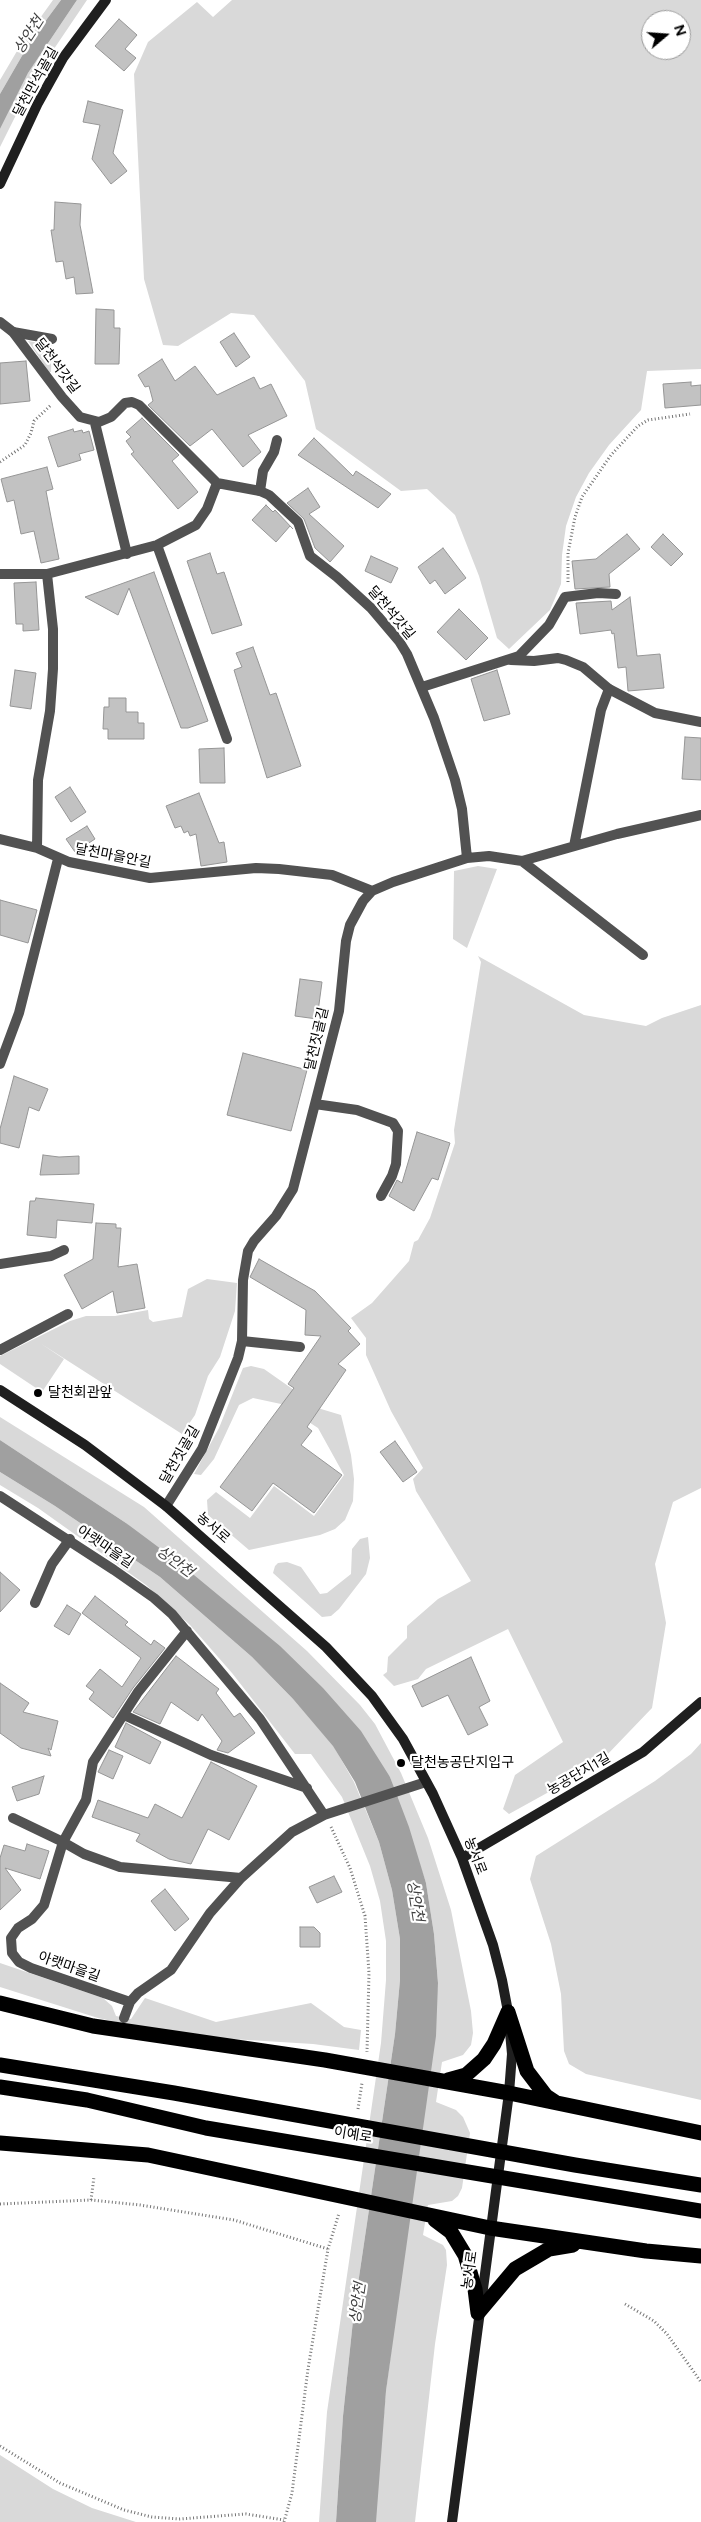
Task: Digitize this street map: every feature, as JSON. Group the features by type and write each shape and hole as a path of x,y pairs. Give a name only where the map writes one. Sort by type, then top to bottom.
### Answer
{"highway":[{"path":"0,2003 93,2026 325,2060 439,2080 701,2133"},
{"path":"439,2080 454,2079 475,2069 494,2044 508,2012"},
{"path":"508,2012 527,2071 546,2096 558,2104"},
{"path":"0,2065 174,2093 574,2166 701,2184"},
{"name":"이예로","path":"0,2087 87,2100 206,2128 701,2211"},
{"path":"0,2143 148,2155 490,2228 593,2244 701,2256"},
{"path":"427,2216 443,2224 459,2242 471,2271 478,2312"},
{"path":"478,2312 515,2269 532,2257 549,2249 593,2244"}],"street":[{"name":"달천만석골길","path":"0,184 38,103 63,58 106,0"},
{"name":"달천석갓길","path":"0,322 13,332 62,397 80,417 95,423"},
{"path":"13,332 52,339"},
{"path":"0,574 47,574 127,554 156,545 196,525 207,509 217,483 139,405 132,402 124,403 105,420 95,423 127,554"},
{"path":"260,491 263,471 274,452 277,440"},
{"name":"달천석갓길","path":"217,483 260,491 269,495 298,522 310,556 357,593 400,641 422,687 455,780 462,809 467,858"},
{"path":"156,545 227,739"},
{"path":"36,848 38,780 50,711 53,669 53,629 47,574"},
{"path":"422,687 519,656 549,625 565,597 598,593 616,594"},
{"path":"511,660 534,661 558,658 566,660 583,667 609,689 642,708 655,713 701,722"},
{"path":"574,846 601,710 609,689"},
{"path":"372,891 467,858 489,856 522,861 574,846 701,815"},
{"path":"0,840 36,848 58,859"},
{"name":"달천마을안길","path":"0,1064 19,1013 58,859 150,878 256,868 306,871 332,875 372,891"},
{"path":"522,861 643,955"},
{"name":"달천짓골길","path":"166,1506 202,1449 238,1358 242,1341 243,1280 248,1251 254,1240 276,1216 293,1188 339,1011 343,956 348,933 355,914 372,891"},
{"path":"315,1104 357,1110 393,1123 398,1132 396,1164 381,1196"},
{"path":"0,1264 51,1256 64,1250"},
{"path":"0,1350 68,1314"},
{"path":"242,1341 300,1347"},
{"name":"농서로","path":"0,1390 85,1445 166,1506 292,1617 355,1677 389,1718 426,1782 462,1858 493,1945 508,2012 512,2054 509,2093 478,2312 452,2522"},
{"name":"아랫마을길","path":"0,1496 70,1540 154,1598 187,1631 260,1719 324,1815"},
{"path":"35,1603 49,1570 70,1540"},
{"name":"아랫마을길","path":"130,2002 30,1968 19,1962 10,1946 14,1932 32,1918 44,1905 62,1842 86,1800 93,1762 166,1654 187,1631"},
{"name":"농공단지1길","path":"462,1858 643,1752 701,1702"},
{"path":"124,1715 211,1755 306,1788"},
{"path":"124,2018 130,2002 138,1993 171,1970 210,1913 241,1878 292,1832 324,1815 426,1782"},
{"path":"13,1818 84,1854 120,1867 241,1878"}],"path":[{"path":"0,462 25,445 34,421 62,397"},
{"path":"565,597 570,534 582,497 592,482 611,455 638,426 648,420 690,414"},
{"path":"91,2200 94,2177"},
{"path":"0,2204 91,2200 218,2217 328,2249"},
{"path":"625,2304 654,2321 667,2334 701,2382"},
{"path":"0,2446 60,2482 124,2510 152,2517 178,2520 246,2514 284,2520"}],"shaded area":[{"path":"53,0 61,0 30,42 0,94 0,80 20,46"},
{"path":"77,0 87,0 35,77 0,147 0,129 28,73"},
{"path":"232,0 701,0 701,369 647,371 641,410 609,445 589,473 576,497 566,526 561,584 550,610 509,649 497,638 479,576 455,515 427,489 401,491 316,429 305,381 254,315 231,313 178,346 163,345 144,279 134,74 148,42 197,2 213,17"},
{"path":"28,341 52,345 51,372 49,372"},
{"path":"478,866 497,869 467,948 453,939 454,871"},
{"path":"478,956 584,1015 646,1026 662,1018 701,1005 701,1488 673,1502 655,1564 666,1623 652,1708 605,1757 585,1772 509,1814 503,1809 515,1775 563,1742 508,1629 426,1669 418,1679 394,1686 383,1675 387,1672 388,1657 407,1638 407,1626 438,1599 471,1581 416,1491 413,1479 423,1468 391,1411 366,1355 366,1338 351,1318 372,1303 409,1261 414,1242 418,1240 430,1218 455,1143 454,1130 481,962"},
{"path":"207,1279 237,1283 235,1311 220,1357 208,1376 195,1415 182,1434 40,1343 64,1359 42,1392 0,1364 0,1356 70,1321 86,1316 115,1316 148,1310 149,1319 153,1322 182,1317 188,1289"},
{"path":"251,1366 264,1369 321,1409 341,1415 351,1455 354,1479 353,1501 345,1520 335,1529 320,1535 249,1550 208,1515 207,1500 216,1492 250,1518 274,1486 314,1516 344,1475 318,1428 281,1404 253,1398 239,1405 214,1459 201,1475 194,1474 219,1428 243,1368"},
{"path":"0,1417 144,1507 307,1651 360,1705 375,1724 401,1773 428,1838 451,1910 471,2011 473,2033 471,2045 463,2055 442,2062 436,2102 456,2110 463,2117 470,2133 462,2188 458,2196 452,2201 428,2205 423,2235 443,2245 446,2250 447,2265 435,2344 415,2522 376,2522 375,2511 386,2391 438,1983 434,1934 426,1883 390,1777 126,1523 0,1440"},
{"path":"0,1472 55,1506 160,1577 252,1657 293,1699 333,1745 354,1782 379,1842 392,1890 400,1939 400,1980 395,2034 354,2311 343,2416 336,2522 319,2522 327,2412 381,2043 386,1980 386,1941 380,1901 370,1866 342,1797 311,1754 295,1754 232,1673 190,1625 146,1585 38,1508 0,1485"},
{"path":"368,1537 370,1558 366,1574 339,1609 331,1616 322,1617 273,1573 278,1563 287,1562 301,1567 320,1594 327,1593 351,1574 352,1549 360,1539"},
{"path":"701,1743 701,2100 586,2074 569,2064 564,2051 561,1994 551,1944 530,1879 536,1856 655,1781 691,1754"},
{"path":"0,1963 103,1998 112,2006 116,2016 131,2019 145,1998 216,2022 311,2003 344,2027 361,2030 359,2050 313,2044 183,2036 98,2018 0,1987"},
{"path":"0,2455 53,2489 92,2508 136,2522 0,2522"}],"water":[{"path":"61,0 77,0 28,73 0,129 0,94 30,42"},
{"name":"상안천","path":"0,1440 126,1523 177,1561 280,1646 323,1688 361,1731 390,1777 409,1827 426,1883 434,1934 438,1983 436,2036 386,2391 376,2522 336,2522 343,2416 354,2311 395,2034 400,1980 400,1939 392,1890 379,1842 355,1782 333,1746 293,1699 252,1657 160,1577 55,1506 0,1472"}],"building":[{"path":"119,19 137,35 125,49 136,58 124,71 95,46"},
{"path":"88,101 123,110 113,153 127,171 111,184 92,159 100,125 83,122"},
{"path":"55,202 81,204 80,225 93,293 76,294 74,277 66,279 63,261 56,262 51,230 54,230"},
{"path":"96,309 114,310 114,328 120,328 119,364 95,364"},
{"path":"234,333 250,357 236,367 220,342"},
{"path":"162,359 175,381 195,366 217,395 254,377 260,389 271,384 287,416 248,435 261,452 243,467 212,429 190,446 148,405 153,401 149,386 145,387 138,375"},
{"path":"26,361 30,401 0,404 0,363"},
{"path":"691,382 691,386 701,385 701,405 665,408 663,384"},
{"path":"142,418 179,455 172,461 198,492 178,509 131,454 134,452 126,441 131,437 126,432"},
{"path":"73,429 74,432 82,430 83,433 89,431 94,450 79,454 81,460 58,467 48,437"},
{"path":"314,438 353,476 356,471 391,494 378,508 298,455"},
{"path":"47,467 53,489 46,491 59,559 41,563 34,531 21,534 14,500 7,502 1,479"},
{"path":"308,488 320,507 309,514 344,546 330,562 315,548 304,519 287,503"},
{"path":"266,505 273,512 275,510 293,529 290,526 276,542 252,520"},
{"path":"627,534 640,549 609,574 610,587 575,589 572,561 596,559"},
{"path":"663,534 683,554 671,566 651,547"},
{"path":"443,548 466,578 445,594 435,580 430,584 418,567"},
{"path":"210,553 217,574 224,572 242,625 212,634 187,561"},
{"path":"371,556 398,568 391,583 365,571"},
{"path":"154,572 208,721 188,728 181,728 129,588 118,615 85,597"},
{"path":"36,582 39,630 23,631 23,624 16,624 14,583"},
{"path":"630,597 637,656 660,654 664,688 628,691 626,667 618,668 614,633 612,634 611,630 580,634 576,603 611,601 612,610"},
{"path":"459,609 488,638 466,660 437,632"},
{"path":"253,647 270,695 276,693 301,766 267,778 234,670 242,667 236,653"},
{"path":"15,670 36,673 31,709 10,706"},
{"path":"497,670 510,714 484,721 471,679"},
{"path":"109,698 126,698 126,712 138,712 138,723 144,723 144,739 108,739 108,729 103,729 104,707 109,707"},
{"path":"685,737 701,738 701,780 682,779"},
{"path":"224,748 225,783 200,783 199,749"},
{"path":"70,787 86,812 71,822 55,797"},
{"path":"199,793 219,843 224,842 227,862 201,866 196,834 190,836 188,831 184,833 181,826 175,828 166,806"},
{"path":"87,826 95,839 75,852 66,839"},
{"path":"0,900 37,910 28,943 0,935"},
{"path":"300,979 322,982 317,1019 295,1016"},
{"path":"243,1053 307,1070 291,1131 227,1115"},
{"path":"14,1076 48,1089 39,1111 29,1107 19,1148 0,1143 0,1129"},
{"path":"417,1132 450,1143 438,1180 432,1178 414,1211 389,1196 397,1180 402,1183"},
{"path":"43,1155 59,1157 79,1156 79,1174 40,1175"},
{"path":"36,1198 94,1204 92,1223 57,1220 56,1238 27,1235 30,1201 35,1201"},
{"path":"96,1223 116,1224 116,1228 121,1228 118,1267 137,1264 145,1308 117,1313 113,1291 82,1309 64,1275 93,1259"},
{"path":"259,1259 315,1291 351,1328 348,1331 360,1344 338,1364 346,1370 307,1427 312,1431 301,1445 342,1475 314,1513 273,1483 252,1511 220,1487 294,1388 288,1384 321,1336 305,1335 306,1310 250,1277"},
{"path":"395,1441 417,1472 403,1482 380,1452"},
{"path":"0,1572 20,1590 0,1612"},
{"path":"95,1596 128,1622 125,1625 151,1645 154,1640 165,1648 133,1688 113,1718 89,1699 94,1692 86,1686 100,1669 122,1687 141,1658 82,1613"},
{"path":"67,1605 81,1614 69,1635 54,1626"},
{"path":"176,1656 219,1689 216,1693 234,1717 240,1713 255,1733 228,1753 217,1750 222,1741 202,1714 198,1721 171,1702 160,1724 133,1712"},
{"path":"471,1657 490,1701 479,1707 488,1725 468,1735 448,1695 422,1707 412,1686"},
{"path":"0,1683 29,1703 23,1712 58,1721 51,1750 48,1748 51,1756 21,1748 0,1733"},
{"path":"126,1723 161,1742 150,1764 115,1747"},
{"path":"109,1750 123,1756 113,1779 98,1772"},
{"path":"211,1762 257,1786 229,1840 208,1829 191,1864 169,1859 136,1841 140,1834 92,1817 98,1800 148,1818 155,1804 182,1818"},
{"path":"44,1776 39,1794 17,1801 12,1787"},
{"path":"27,1844 49,1851 40,1879 5,1868 21,1890 0,1910 0,1858 4,1845 25,1851"},
{"path":"334,1876 342,1892 317,1903 309,1887"},
{"path":"165,1889 189,1919 175,1931 151,1901"},
{"path":"300,1927 314,1927 320,1933 320,1947 300,1947"}],"place":[{"name":"달천회관앞","path":"38,1393"},
{"name":"달천농공단지입구","path":"401,1763"}]}
